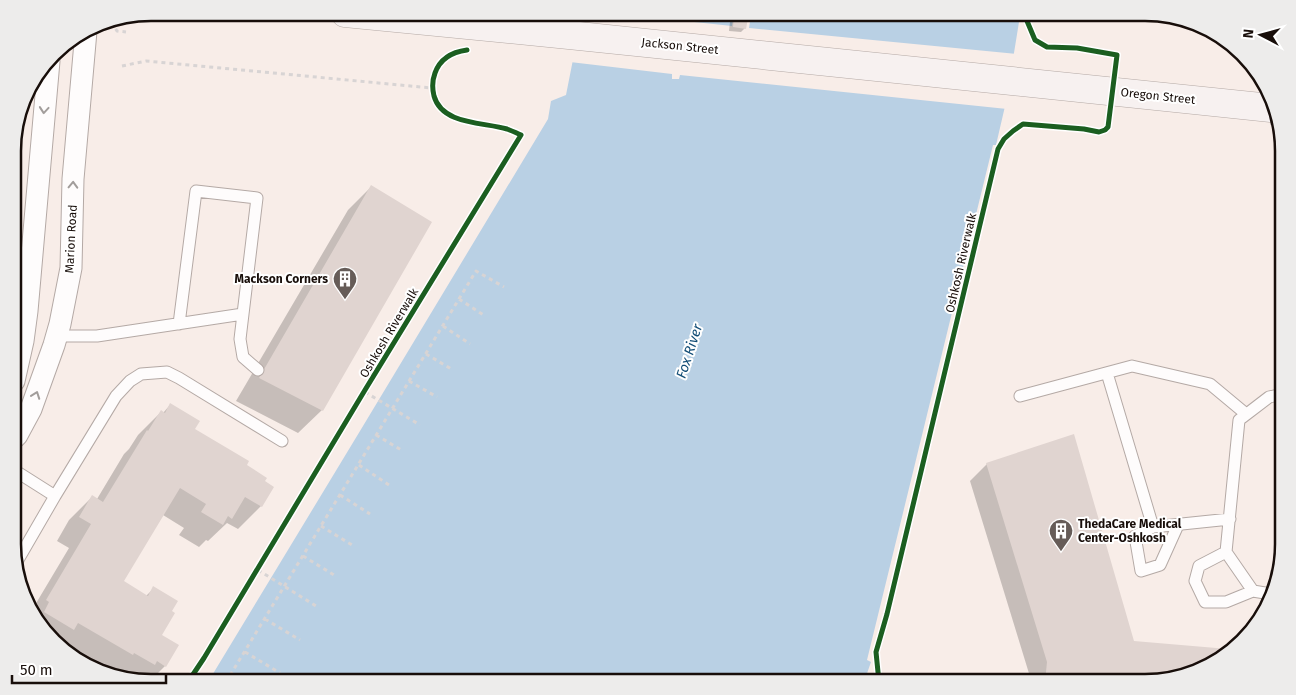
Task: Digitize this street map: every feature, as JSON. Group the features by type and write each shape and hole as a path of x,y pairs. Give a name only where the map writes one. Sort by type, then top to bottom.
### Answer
{"main road":[{"name":"Jackson Street","path":"470,21 570,35 1015,82"},
{"name":"Oregon Street","path":"1015,82 1267,107"}],"street":[{"name":"Marion Road","path":"21,427 31,409 57,336 71,268 73,179 85,39"},
{"path":"22,329 27,311 48,72"}],"lane":[{"path":"179,324 196,191 257,198 240,339 243,357 258,370"},
{"path":"57,336 97,336 243,314"},
{"path":"1020,396 1132,366 1210,384 1246,414"},
{"path":"22,554 116,396 130,381 142,374 167,372 282,441"},
{"path":"1107,373 1153,527"},
{"path":"1253,591 1226,552 1239,420 1269,397 1275,396"},
{"path":"21,475 55,496"},
{"path":"1178,525 1160,564 1141,571 1135,536 1153,527 1230,520"},
{"path":"1226,552 1199,566 1195,581 1206,602 1226,602 1253,591 1265,593"}],"path":[{"path":"114,27 117,31 126,32"},
{"path":"122,66 146,61 433,88"},
{"path":"231,674 476,271 504,287"},
{"path":"459,299 486,316"},
{"path":"443,326 470,344"},
{"path":"426,354 453,370"},
{"path":"410,381 436,397"},
{"path":"365,391 420,425"},
{"path":"376,435 403,451"},
{"path":"359,464 389,484"},
{"path":"340,495 370,514"},
{"path":"321,526 352,545"},
{"path":"303,556 334,575"},
{"path":"253,578 263,561"},
{"path":"258,570 316,606"},
{"path":"265,619 300,640"},
{"path":"245,652 280,673"}],"water":[{"name":"Fox River","path":"581,21 1019,22 1006,102 996,145 993,145 867,660 871,662 867,673 213,674 548,119 551,101 566,95"}],"pier":[{"path":"578,21 685,21 732,26 733,21 750,21 749,28 1017,54 1007,109 680,75 679,79 672,79 672,74 570,62"}],"building":[{"path":"734,21 747,21 746,29 733,27"},
{"name":"Mackson Corners","path":"371,185 432,222 323,411 259,378"},
{"path":"170,403 200,421 195,429 249,461 247,465 267,478 265,481 274,487 262,507 245,497 232,519 228,516 223,525 201,512 206,504 180,488 124,581 148,596 153,586 178,601 172,611 175,613 162,635 179,645 166,667 157,661 155,665 134,653 133,655 78,623 74,630 44,612 49,602 46,600 91,524 79,517 92,495 103,502 147,430 161,410 165,413"},
{"name":"ThedaCare Medical Center-Oshkosh","path":"1074,434 1134,641 1221,648 1202,660 1170,671 1153,673 1046,673 1047,662 986,463"}],"cycle path":[{"name":"Oshkosh Riverwalk","path":"878,673 876,652 887,614 998,149 1004,139 1023,124 1099,132 1108,127 1117,55 1077,48 1047,47 1035,40 1027,21"},
{"name":"Oshkosh Riverwalk","path":"193,674 521,135 507,129 465,121 446,112 438,105 433,87 433,79 437,68 447,57 456,52 467,50"}],"place":[{"name":"Mackson Corners","path":"345,300"},
{"name":"ThedaCare Medical Center-Oshkosh","path":"1061,552"}]}
